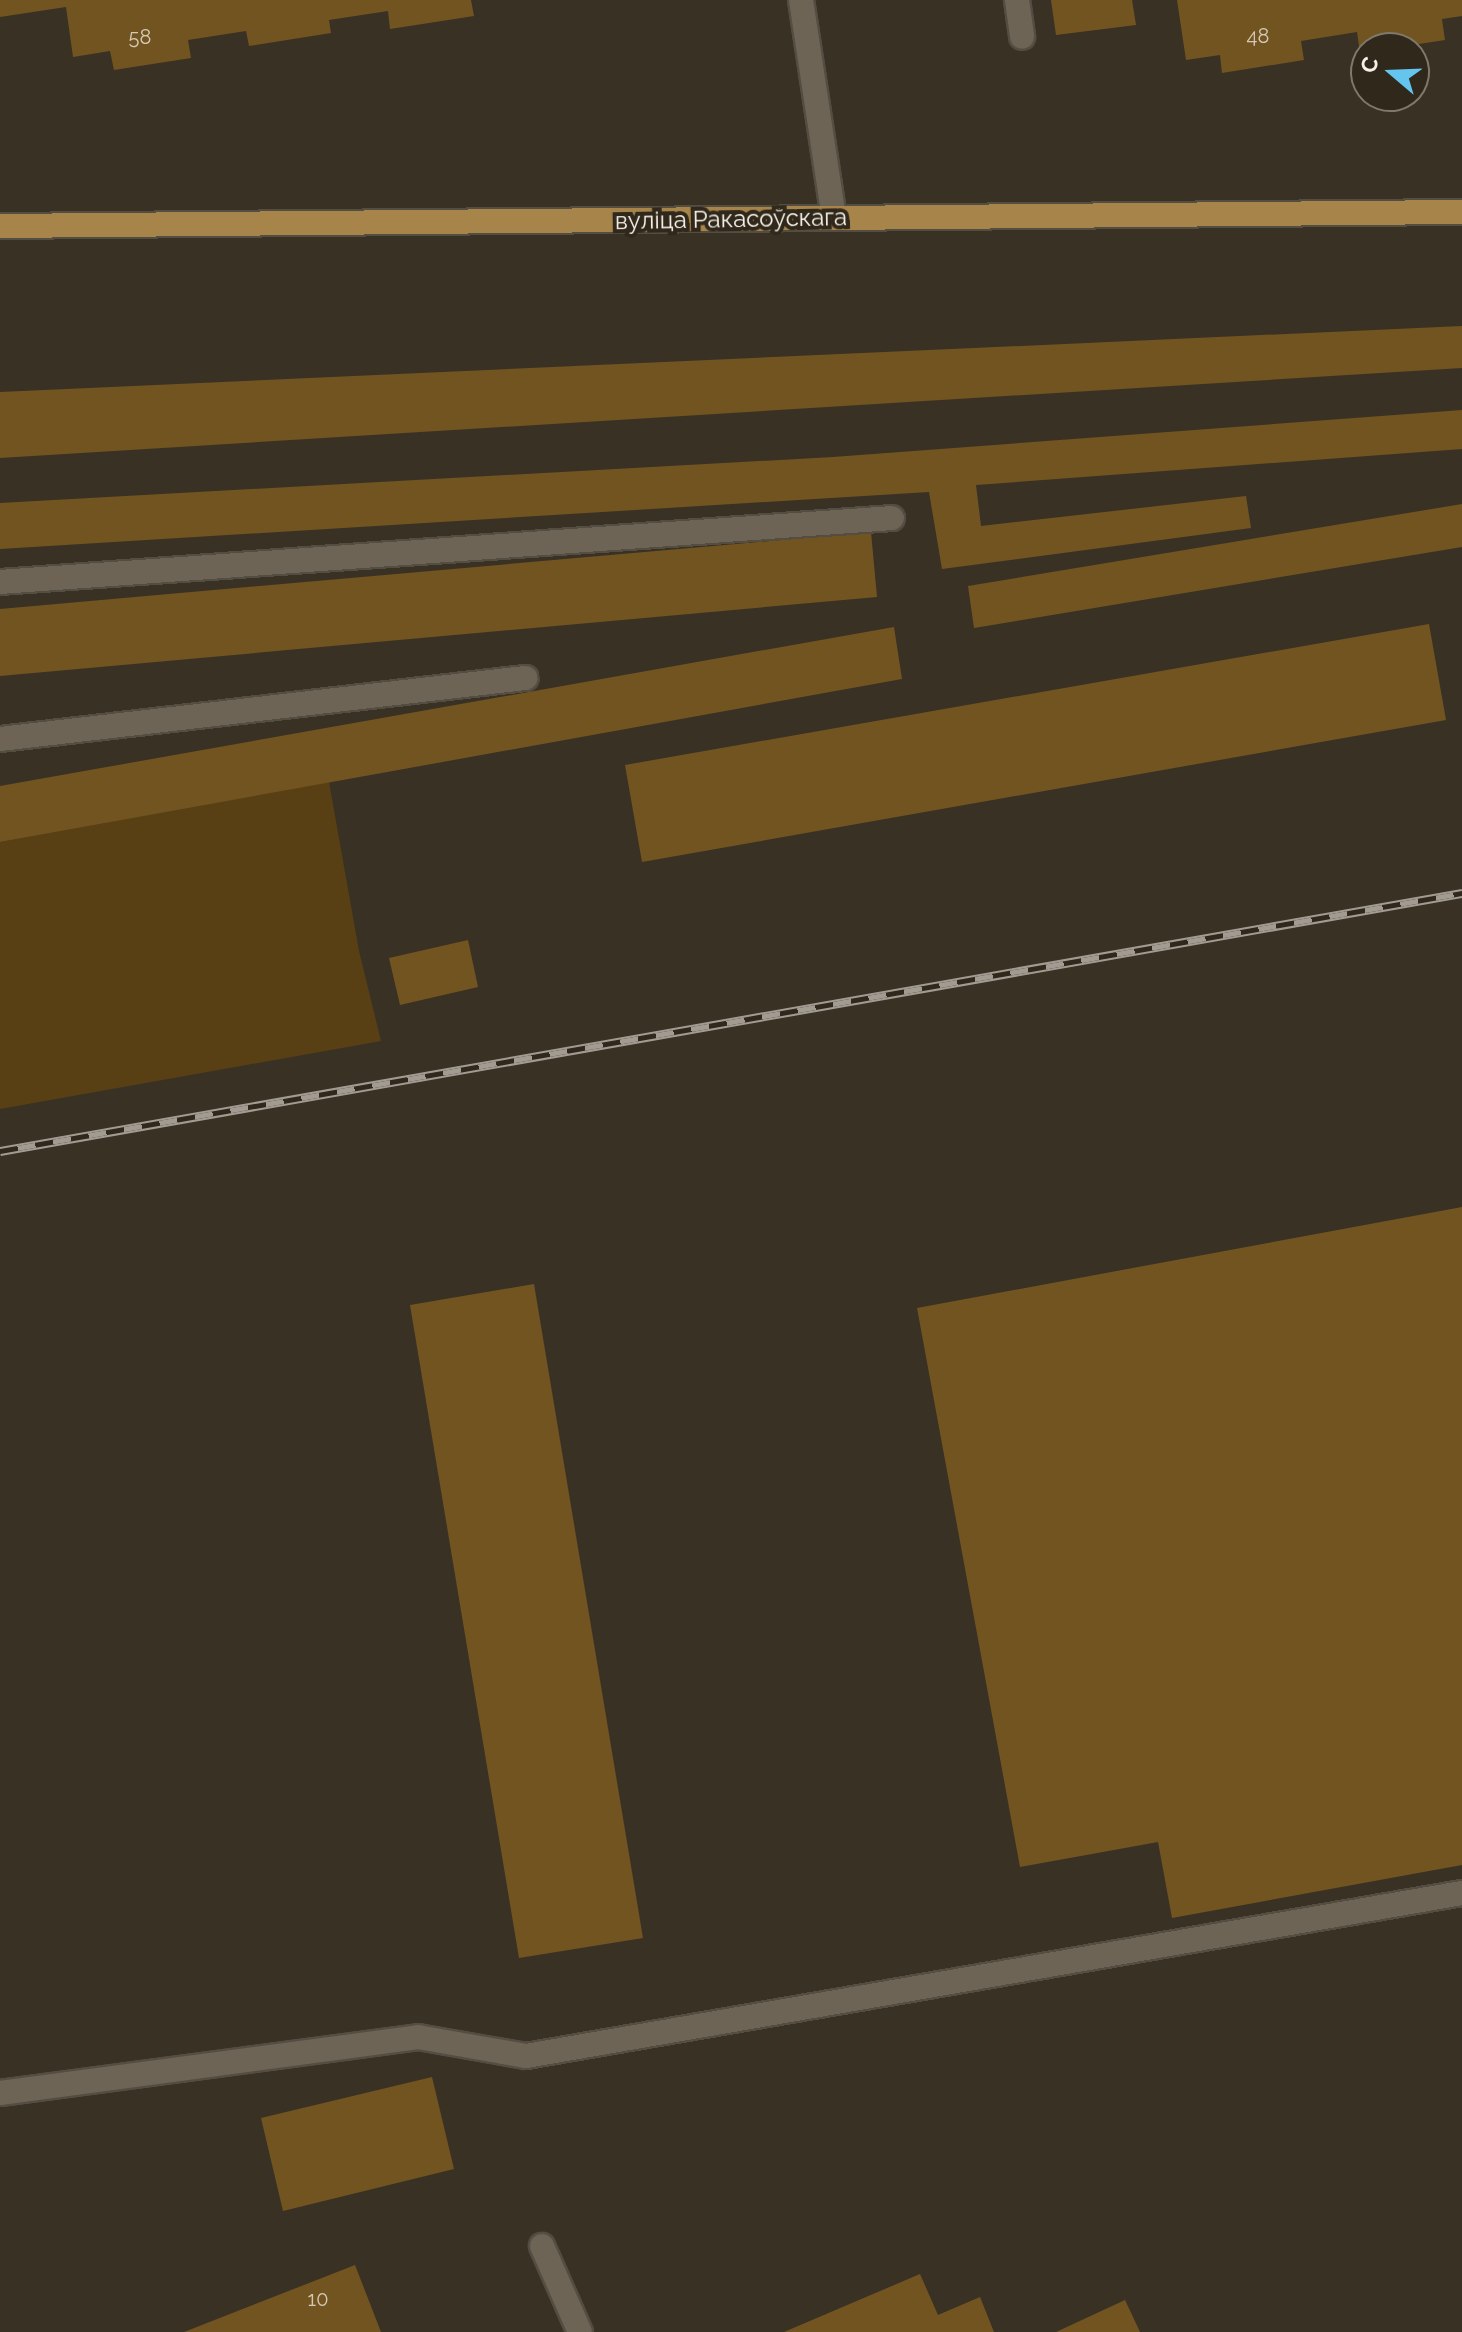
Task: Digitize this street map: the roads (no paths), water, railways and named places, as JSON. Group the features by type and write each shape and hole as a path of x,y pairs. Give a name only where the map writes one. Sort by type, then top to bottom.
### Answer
{"main road":[{"name":"вуліца Ракасоўскага","path":"0,226 1462,212"}],"lane":[{"path":"801,0 834,218"},
{"path":"1017,0 1022,37"},
{"path":"0,582 892,518"},
{"path":"0,739 525,678"},
{"path":"0,2093 418,2037 526,2056 1462,1893"},
{"path":"542,2246 580,2332"}],"railway":[{"path":"0,1151 1462,893"}]}
